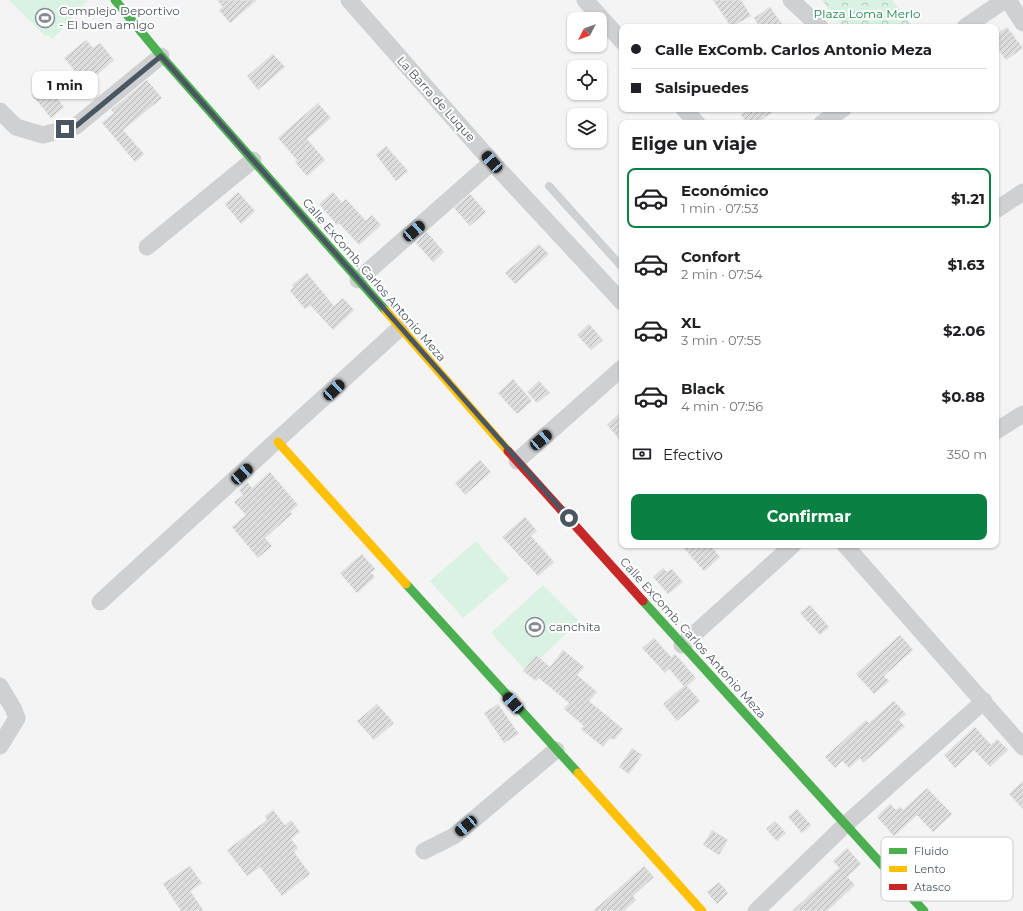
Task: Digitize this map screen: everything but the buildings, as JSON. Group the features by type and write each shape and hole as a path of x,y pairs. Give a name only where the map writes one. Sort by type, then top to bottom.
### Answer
{"street":[{"name":"Calle ExComb. Carlos Antonio Meza","path":"115,0 161,56 401,327 517,461 881,863"},
{"name":"La Barra de Luque","path":"349,0 492,162 619,299"},
{"path":"585,0 619,38"},
{"path":"791,0 817,24"},
{"path":"970,24 1006,0 1023,23"},
{"path":"0,111 16,127 43,135 76,126 161,56"},
{"path":"687,112 694,120"},
{"path":"826,120 838,112"},
{"path":"147,247 253,160"},
{"path":"358,280 492,162"},
{"path":"999,208 1023,192"},
{"path":"100,602 278,442 401,327"},
{"path":"517,461 619,371"},
{"path":"999,429 1023,414"},
{"path":"278,442 702,911"},
{"path":"682,645 790,548"},
{"path":"848,548 1023,747"},
{"path":"0,686 13,708 16,718 0,746"},
{"path":"756,911 846,824 984,701"},
{"path":"424,851 454,836 556,750"},
{"name":"Calle ExComb. Carlos Antonio Meza","path":"915,901 924,911"}],"lane":[{"path":"549,186 619,264"}],"green space":[{"name":"Complejo Deportivo - El buen amigo","path":"9,0 88,0 53,39 48,35 46,37"},
{"name":"Plaza Loma Merlo","path":"822,0 892,0 911,24 841,24"},
{"path":"476,541 509,579 463,618 430,581"},
{"name":"canchita","path":"543,585 579,621 527,672 491,633"}],"traffic: fast":[{"path":"115,0 161,56 386,311"},
{"path":"406,584 578,773"},
{"path":"643,601 881,864"},
{"path":"915,901 924,911"}],"traffic: slow":[{"path":"386,311 508,451"},
{"path":"278,442 406,584"},
{"path":"578,773 702,911"}],"traffic: jam":[{"path":"508,451 643,601"}],"place":[{"name":"Complejo Deportivo - El buen amigo","path":"45,18"},
{"name":"canchita","path":"535,627"}],"route":[{"path":"65,129 76,126 161,56 401,327 517,461 569,518"}]}
